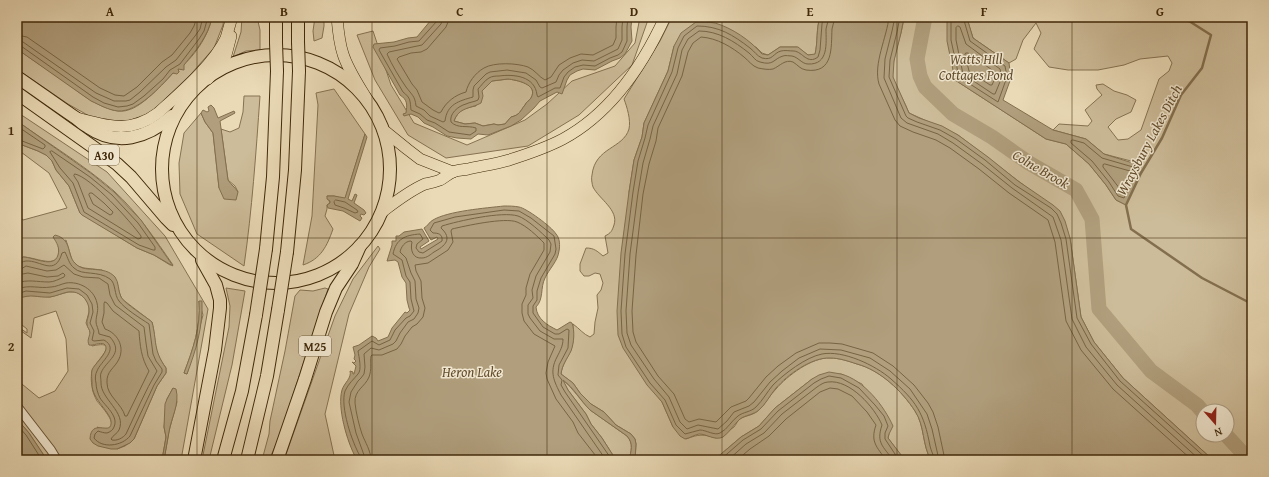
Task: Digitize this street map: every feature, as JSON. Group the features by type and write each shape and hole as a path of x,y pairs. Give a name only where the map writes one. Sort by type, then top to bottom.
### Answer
{"highway":[{"path":"222,460 242,391 266,249 273,177 276,17"},
{"path":"247,460 267,376 287,252 295,170 299,71 298,17"},
{"path":"261,55 288,55 299,57 331,70 348,82 368,101 386,132 393,155 394,175 389,197 382,212 364,238 338,262 321,273 299,281 239,279 220,271 209,262 179,230 162,192 158,164 160,151 164,137 178,110 208,79 225,68 247,58 261,55"},
{"name":"A30","path":"17,77 88,127 100,134 117,138 134,138 150,132 166,121 178,110"},
{"name":"A30","path":"17,93 117,164 131,176 166,218 179,230"},
{"name":"M25","path":"277,460 326,312 336,288 352,264 364,238"},
{"path":"194,247 216,285 220,300 215,350 194,460"}],"main road":[{"name":"A30","path":"208,79 226,55 231,39 232,17"},
{"name":"A30","path":"76,118 97,124 118,126 132,125 152,118 194,78 216,53 226,38 232,17"},
{"path":"337,17 340,44 343,54 350,70 368,101"},
{"path":"382,212 397,200 424,185 439,180 453,172 508,161 548,146 564,138 591,120 612,101 642,61 665,17"},
{"path":"386,132 420,159 453,172"}],"street":[{"path":"17,406 57,460"}],"shaded area":[{"path":"212,17 224,17 223,25 214,48 191,74 152,112 131,120 109,122 91,117 68,104 17,69 17,49 93,102 112,110 126,111 140,104 173,73 179,72 178,69 184,65 200,46 208,31"},
{"path":"242,17 257,17 260,30 260,50 246,51 233,57 241,32"},
{"path":"315,17 324,17 324,26 322,38 314,41 313,31"},
{"path":"640,17 649,17 632,65 579,115 528,146 446,158 408,135 375,80 357,35 373,31 391,85 414,123 467,145 525,120 547,104 572,81 615,66 635,43"},
{"path":"672,17 820,17 815,55 808,55 797,47 780,47 768,55 762,53 756,47 674,46 668,71 644,123 642,137 634,160 629,192 656,394 662,402 673,427 686,439 701,435 716,438 734,427 740,419 758,411 781,384 800,368 816,361 830,358 847,361 874,371 890,382 904,396 918,417 926,448 931,460 905,460 888,438 889,434 862,384 841,374 812,379 775,408 759,426 741,437 714,460 635,460 636,444 635,439 631,434 616,425 604,412 591,404 573,383 561,374 572,347 573,324 590,337 594,334 598,308 597,295 601,290 603,283 600,274 595,273 589,276 584,276 580,271 580,264 586,248 593,249 603,256 608,253 605,236 611,232 615,220 614,214 608,205 593,187 592,178 594,166 603,153 626,136 629,129 629,122 624,99 660,41"},
{"path":"904,17 950,17 947,19 955,80 1046,139 1066,144 1089,164 1116,200 1126,205 1133,188 1131,161 1104,154 1086,139 1053,130 1059,124 1088,126 1092,121 1085,110 1102,95 1097,89 1096,85 1103,84 1114,91 1127,95 1136,100 1131,112 1116,119 1108,127 1118,140 1128,139 1141,130 1159,79 1169,71 1172,63 1168,56 1140,59 1124,65 1098,70 1068,70 1049,67 1034,49 1041,33 1036,23 1023,40 1016,59 1009,63 973,38 967,19 964,17 1252,17 1252,460 1213,460 1123,378 1094,342 1081,317 1070,238 1034,193 958,135 909,113 893,79 892,73"},
{"path":"508,79 526,84 532,89 533,93 531,98 518,114 511,117 505,124 498,125 494,124 483,126 475,123 465,124 454,121 462,110 476,106 481,91 492,81"},
{"path":"334,89 365,134 345,199 327,196 330,203 327,205 325,216 333,229 326,246 319,255 303,265 312,216 318,105 316,93"},
{"path":"244,96 260,96 252,203 244,266 197,234 180,194 179,163 184,133 201,113 205,122 213,133 219,188 238,192 235,186 228,180 221,129 230,132 239,128 243,112"},
{"path":"17,112 107,172 165,236 208,309 181,460 164,460 169,431 177,402 173,388 167,399 164,427 166,437 162,460 47,460 29,433 17,419 17,380 39,398 55,391 68,371 66,339 56,311 34,318 31,338 17,328 17,326 27,333 27,329 17,321 17,299 26,295 50,297 68,292 76,292 84,297 89,305 86,323 90,331 92,346 106,346 105,352 94,367 91,374 92,390 97,401 111,420 112,424 111,427 107,429 97,427 117,449 125,446 134,439 157,386 166,373 166,368 157,350 152,322 122,299 117,282 102,270 78,266 72,260 66,240 58,244 59,253 57,258 53,261 42,261 23,257 17,262 17,213 23,220 67,208 49,173 21,152 17,155 17,143 46,155 52,161 56,170 69,186 80,213 137,248 154,255 170,265 173,265 138,217 114,191 79,163 17,121","holes":["199,301 203,315 187,374 184,373 198,329"]},
{"path":"378,246 380,249 369,267 349,314 325,414 335,460 284,460 335,316 353,279"},
{"path":"226,288 245,291 232,365 209,460 202,460 229,327 230,306"},
{"path":"325,288 328,289 278,440 269,460 262,460 269,434 270,421 295,296 300,290 313,291"},
{"path":"562,379 570,386 590,410 627,436 631,442 629,460 616,460"}],"water":[{"path":"17,17 212,17 205,37 184,65 184,70 178,69 179,72 177,74 173,73 141,103 126,110 118,111 91,101 17,49"},
{"path":"436,17 632,17 632,41 625,54 620,58 595,70 583,69 570,75 562,94 557,92 540,101 521,120 511,126 488,135 478,134 471,139 457,138 447,136 411,114 404,116 403,114 406,113 406,101 400,95 373,47 374,44 394,42 417,37 431,20","holes":["508,79 526,84 532,89 533,93 520,112 511,117 505,124 483,126 475,123 465,124 454,121 459,113 481,103 483,96 482,91 492,81"]},
{"path":"820,17 904,17 894,61 893,77 909,113 942,126 958,135 1060,211 1065,221 1070,238 1081,317 1094,342 1123,378 1213,460 931,460 926,448 918,417 904,396 890,382 874,371 866,367 833,358 816,360 793,373 776,388 759,410 740,419 723,437 714,438 699,434 685,439 680,436 673,427 662,402 647,385 623,348 618,335 617,311 621,253 634,160 642,137 644,123 668,71 674,46 681,33 696,22 715,23 728,28 746,39 762,54 768,55 780,47 798,47 808,55 815,54"},
{"name":"Watts Hill Cottages Pond","path":"950,17 967,18 973,38 1009,63 1011,78 1003,100 1053,130 1086,139 1104,154 1136,164 1141,173 1126,205 1116,200 1089,164 1066,144 1046,139 955,80 947,41 947,19"},
{"path":"211,105 214,108 218,118 234,111 235,113 220,121 228,180 238,192 236,200 224,199 219,188 213,133 205,122 201,113 203,110 207,112 209,111 208,107"},
{"path":"17,121 92,174 114,192 141,220 173,266 154,255 137,248 82,215 69,186 56,170 52,161 46,155 17,143"},
{"path":"365,134 367,137 348,199 352,201 355,194 357,195 354,203 366,213 364,215 361,214 360,216 362,218 360,221 343,211 328,208 327,205 330,201 327,199 327,196 345,198"},
{"name":"Heron Lake","path":"504,206 519,207 533,214 554,231 557,236 560,244 558,255 544,282 541,297 536,307 538,315 543,321 557,330 570,322 572,323 574,333 573,344 561,374 573,383 591,404 604,412 616,425 631,434 635,439 636,444 635,460 629,460 631,442 627,436 590,410 563,380 568,390 586,414 591,424 616,460 356,460 346,434 341,406 343,387 350,376 350,371 354,374 356,366 352,362 354,363 356,361 354,359 355,355 353,347 359,345 372,336 378,341 388,337 392,328 405,312 407,313 410,310 407,300 406,283 402,277 398,262 395,260 387,261 392,241 396,241 396,236 399,236 404,232 422,229 429,241 420,247 421,249 438,239 437,237 431,240 424,228 433,220 457,212"},
{"path":"55,235 61,237 65,241 73,261 77,265 85,269 106,271 115,277 123,300 152,322 157,351 166,368 166,373 157,386 134,439 130,443 117,449 98,446 90,439 91,433 94,429 110,427 111,420 98,401 93,389 92,370 106,350 106,347 104,344 89,345 88,340 90,332 87,327 87,323 89,308 86,300 80,295 72,292 66,292 50,297 31,296 17,299 17,262 23,257 48,262 56,259 59,250 53,237"},
{"path":"199,301 202,301 200,329 187,374 184,373 198,329"},
{"path":"829,372 841,374 858,382 879,402 893,426 888,438 905,460 714,460 741,437 759,426 775,408 812,379"},
{"path":"173,388 176,389 177,400 164,460 162,460 166,437 164,427 165,404"},
{"path":"17,419 29,433 47,460 17,460"}],"waterway":[{"name":"Colne Brook","path":"925,17 917,59 920,76 925,87 953,114 992,137 1029,163 1076,190 1092,219 1099,309 1151,371 1195,404"},
{"name":"Wraysbury Lakes Ditch","path":"1151,17 1189,21 1211,35 1202,68 1181,95 1162,138 1141,173 1126,205 1131,229 1202,278 1252,304"},
{"name":"Colne Brook","path":"1233,443 1249,460"}]}
